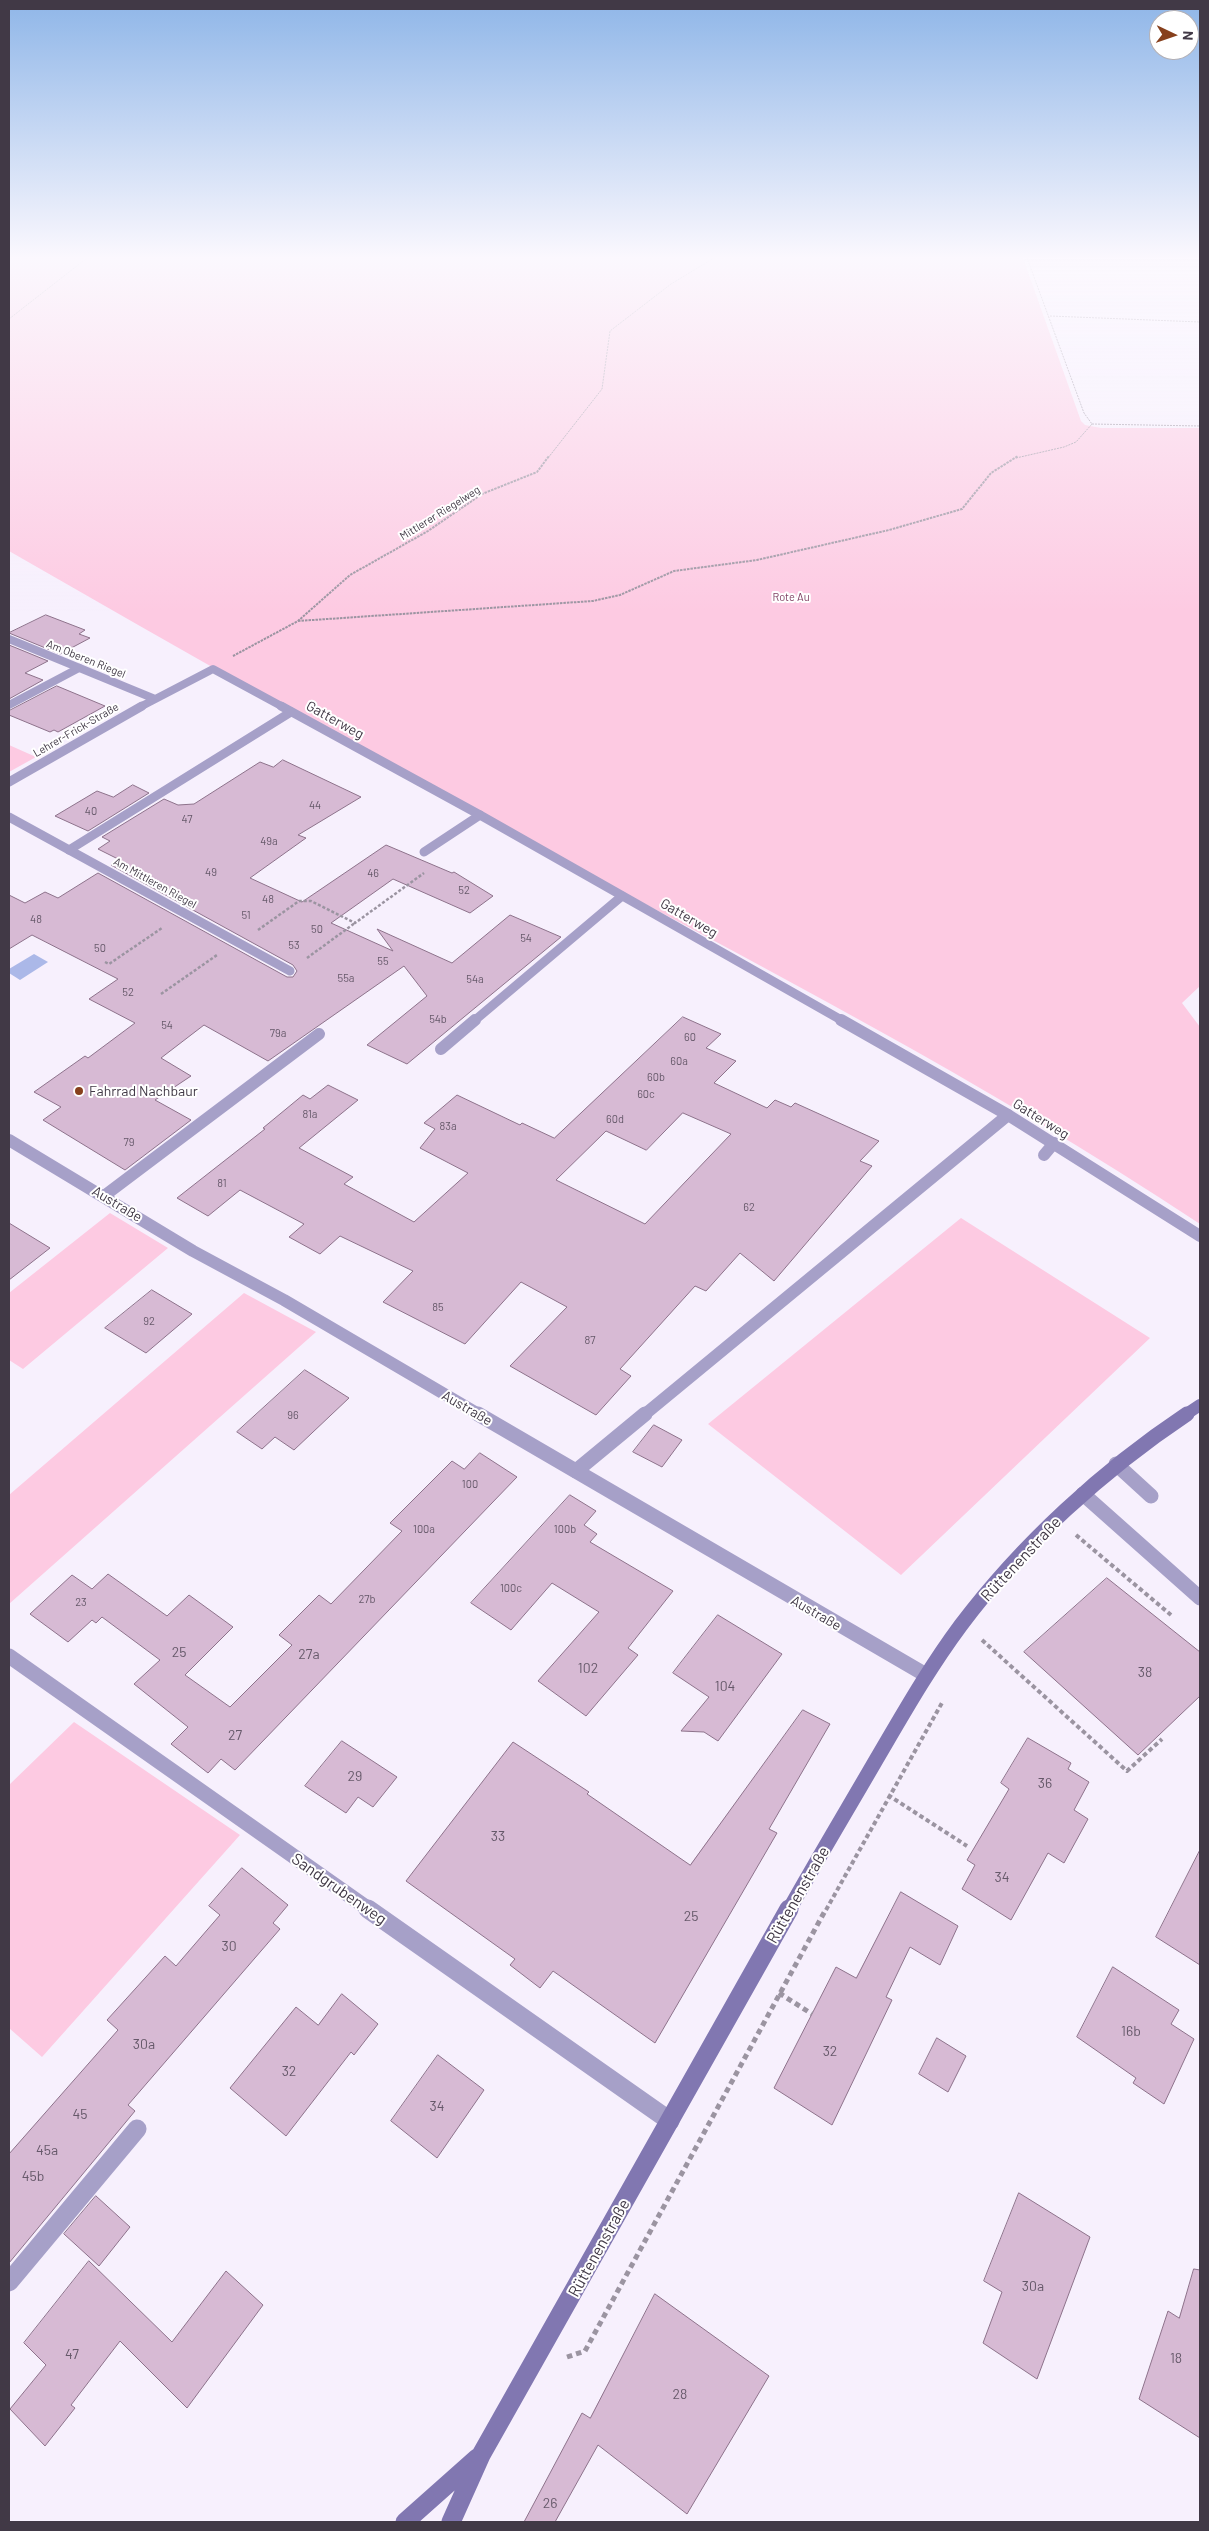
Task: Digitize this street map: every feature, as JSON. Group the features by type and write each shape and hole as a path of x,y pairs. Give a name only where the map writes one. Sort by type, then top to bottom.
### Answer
{"main road":[{"name":"Rüttenenstraße","path":"451,2522 481,2455 792,1904 926,1675 961,1625 1001,1576 1083,1494 1116,1464 1200,1405"},
{"name":"Rüttenenstraße","path":"405,2522 481,2455"}],"street":[{"name":"Am Oberen Riegel","path":"9,640 155,699"},
{"path":"9,705 79,668"},
{"path":"155,699 213,669"},
{"name":"Gatterweg","path":"213,669 480,816 1008,1115 1200,1236"},
{"name":"Lehrer-Frick-Straße","path":"9,782 155,699"},
{"path":"68,850 291,712"},
{"path":"424,852 480,816"},
{"name":"Am Mittleren Riegel","path":"9,817 290,970"},
{"path":"441,1049 622,896"},
{"path":"104,1196 319,1034"},
{"path":"576,1471 1008,1115"},
{"name":"Austraße","path":"9,1140 193,1251 284,1300 724,1560 926,1675"},
{"path":"1044,1155 1054,1144"},
{"path":"1116,1464 1151,1496"},
{"path":"1083,1494 1200,1598"},
{"name":"Sandgrubenweg","path":"9,1656 670,2121"},
{"path":"9,2282 137,2128"}],"path":[{"name":"Mittlerer Riegelweg","path":"213,669 248,647 298,621 350,575 428,530 482,494 537,472 602,389 604,376"},
{"path":"1071,376 1084,413 1092,424"},
{"path":"298,621 592,601 620,595 674,571 757,560 889,530 962,509 991,473 1021,456 1076,442 1092,424 1200,426"},
{"path":"290,970 432,868 435,857 424,852"},
{"path":"239,943 299,901 311,901 355,923"},
{"path":"106,962 109,964 164,929 158,926"},
{"path":"161,994 217,955 212,952"},
{"path":"1069,1542 1076,1535 1172,1615"},
{"path":"977,1648 988,1634"},
{"path":"982,1640 1127,1771 1162,1739"},
{"path":"586,2351 779,1993 888,1795 944,1699"},
{"path":"888,1795 967,1846"},
{"path":"779,1993 812,2014"}],"green space":[{"name":"Rote Au","path":"9,376 1065,376 1081,421 1085,425 1101,428 1200,428 1200,986 1182,1003 1200,1027 1200,1224 1119,1171 952,1072 782,977 395,769 9,551"},
{"path":"9,745 36,757 9,772"},
{"path":"110,1213 168,1248 23,1369 9,1360 9,1293"},
{"path":"961,1218 1150,1338 901,1575 708,1424"},
{"path":"244,1293 316,1332 9,1604 9,1495"},
{"path":"74,1722 240,1835 42,2057 9,2028 9,1785"}],"water":[{"path":"34,954 48,962 20,980 9,973 9,969"}],"building":[{"path":"46,615 85,630 79,634 90,638 60,654 9,633"},
{"path":"9,645 48,661 25,673 43,680 9,699"},
{"path":"57,686 105,706 58,732 54,730 50,732 9,715 9,711"},
{"path":"283,760 361,797 298,835 306,838 250,878 302,902 386,845 452,873 454,872 493,896 470,913 393,879 331,923 393,951 377,929 452,963 510,915 561,937 407,1064 367,1045 427,996 404,966 268,1061 204,1025 161,1058 191,1076 155,1100 191,1120 125,1170 43,1120 61,1107 34,1092 85,1056 88,1058 135,1023 89,999 118,979 32,935 9,949 9,895 25,903 45,892 58,898 98,873 287,977 293,977 297,971 293,965 111,865 120,860 98,849 110,841 102,837 164,799 178,805 194,804 260,762 273,767"},
{"path":"133,785 149,793 88,831 55,816 97,791 113,797"},
{"path":"683,1017 721,1034 706,1048 736,1061 714,1083 767,1108 775,1100 791,1107 795,1103 879,1141 860,1161 872,1166 774,1281 740,1253 706,1291 695,1286 620,1369 631,1376 596,1415 510,1366 567,1307 521,1282 465,1344 383,1302 413,1271 340,1236 320,1254 289,1237 304,1224 240,1190 208,1216 177,1198 265,1129 263,1128 303,1095 310,1099 328,1085 358,1100 299,1148 353,1177 344,1184 414,1222 468,1173 420,1148 435,1129 424,1123 457,1095 520,1125 522,1123 554,1138","holes":["683,1113 731,1134 645,1224 556,1180 606,1131 646,1150"]},
{"path":"9,1223 50,1248 9,1280"},
{"path":"152,1290 192,1314 146,1353 105,1328"},
{"path":"305,1370 349,1398 294,1450 275,1437 262,1449 237,1432"},
{"path":"654,1425 682,1440 662,1467 633,1452"},
{"path":"480,1453 517,1477 235,1770 221,1759 208,1773 171,1744 188,1727 134,1684 160,1660 102,1617 96,1623 92,1620 68,1642 30,1614 72,1575 92,1589 108,1574 167,1616 189,1595 233,1627 185,1675 230,1707 292,1645 279,1635 319,1595 331,1604 402,1531 390,1523 452,1461 464,1469"},
{"path":"570,1495 596,1511 584,1525 597,1534 590,1542 673,1591 628,1648 638,1655 586,1716 538,1681 599,1612 552,1583 511,1630 471,1603"},
{"path":"1107,1578 1200,1652 1200,1696 1138,1755 1024,1652"},
{"path":"718,1615 782,1654 718,1741 704,1732 681,1731 709,1697 673,1673"},
{"path":"803,1710 830,1724 769,1829 777,1833 655,2043 553,1971 540,1988 510,1965 515,1959 406,1881 513,1742 589,1792 587,1794 690,1865"},
{"path":"1028,1738 1071,1763 1068,1769 1089,1782 1074,1810 1088,1819 1064,1863 1048,1853 1011,1920 962,1889 975,1865 967,1860 1009,1789 1001,1783"},
{"path":"342,1741 397,1777 373,1807 358,1797 346,1813 305,1786"},
{"path":"1200,1850 1200,1965 1156,1937"},
{"path":"242,1868 288,1905 273,1923 280,1929 128,2105 135,2111 9,2263 9,2154 118,2030 107,2020 165,1956 176,1966 220,1915 209,1906"},
{"path":"901,1892 958,1926 940,1965 910,1947 886,1997 892,2000 832,2125 774,2088 836,1967 856,1978"},
{"path":"1113,1967 1179,2010 1171,2024 1194,2039 1164,2104 1133,2083 1136,2078 1077,2037"},
{"path":"342,1994 378,2024 354,2055 351,2052 286,2136 230,2088 296,2007 318,2025"},
{"path":"937,2038 966,2056 948,2092 919,2074"},
{"path":"438,2055 484,2090 437,2158 391,2121"},
{"path":"1019,2193 1090,2237 1037,2379 983,2343 1002,2292 984,2281"},
{"path":"96,2196 130,2227 99,2266 64,2234"},
{"path":"89,2261 172,2342 226,2271 263,2305 187,2408 120,2341 71,2405 75,2408 45,2446 10,2409 46,2365 24,2343"},
{"path":"1194,2269 1200,2270 1200,2438 1139,2399 1168,2311 1179,2318"},
{"path":"655,2294 769,2376 687,2514 598,2445 555,2522 524,2522 582,2413 590,2418"}],"place":[{"name":"Fahrrad Nachbaur","path":"79,1091"}]}
